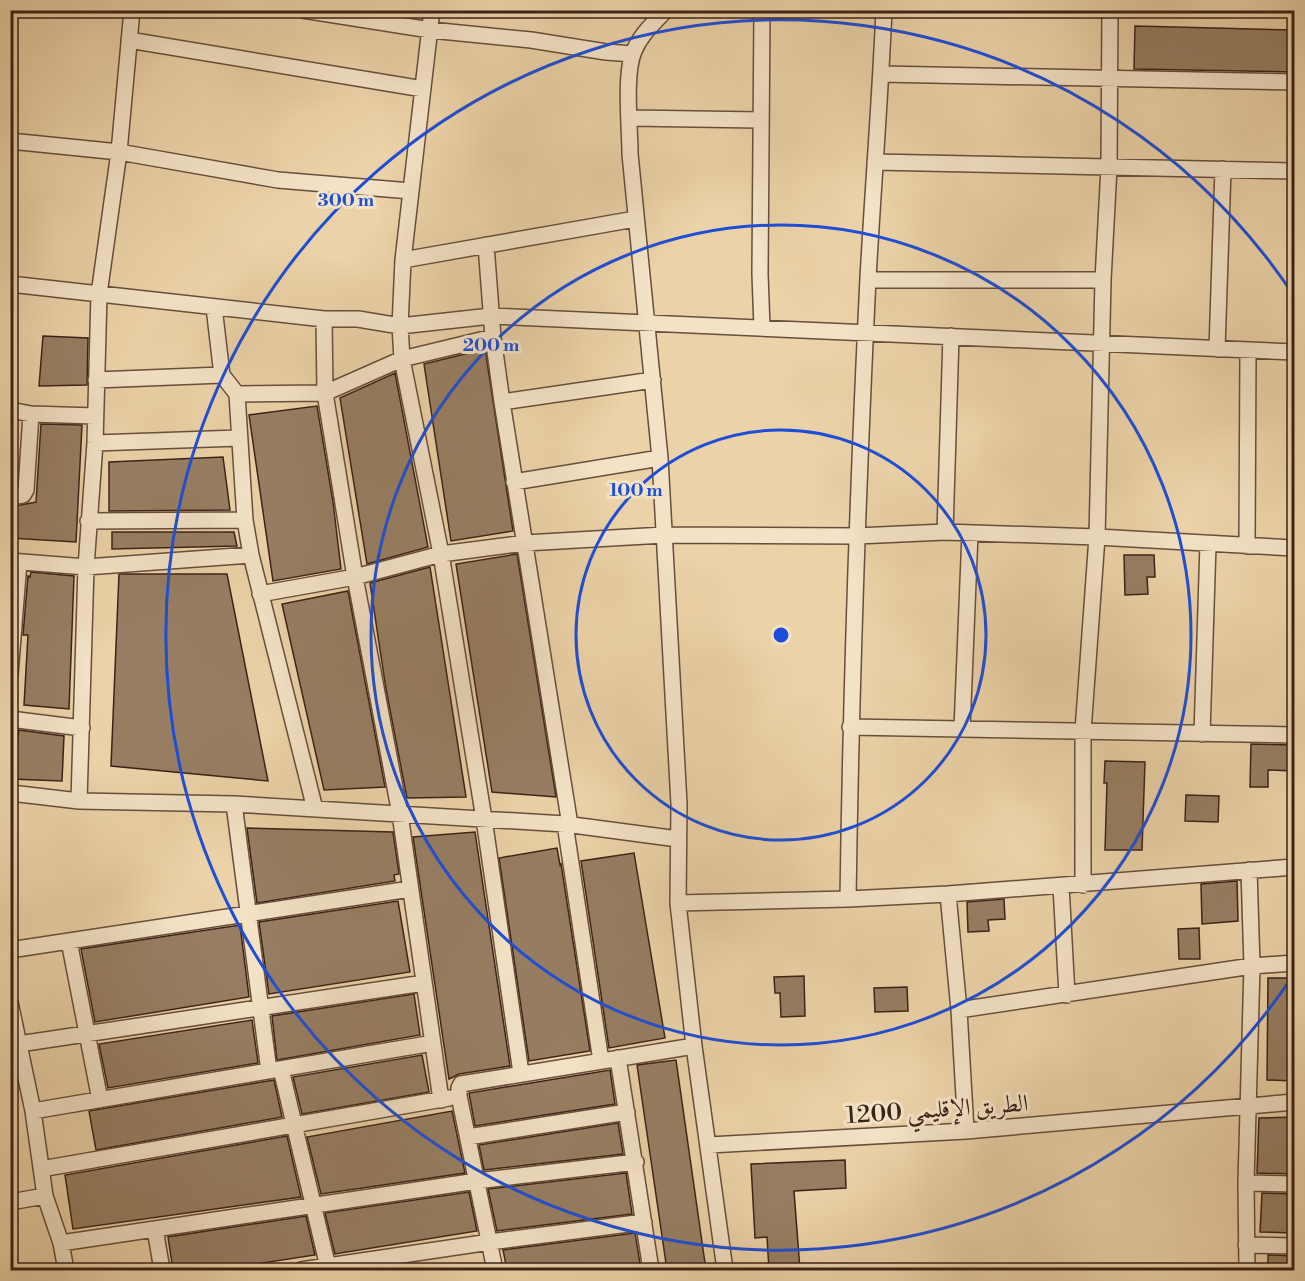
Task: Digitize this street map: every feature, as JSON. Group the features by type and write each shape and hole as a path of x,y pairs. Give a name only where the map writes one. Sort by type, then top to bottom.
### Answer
{"street":[{"path":"79,801 86,567 94,443 99,294 119,152 132,10"},
{"path":"303,10 430,30 531,40 633,54"},
{"path":"432,10 403,260 400,326 402,359 441,554 521,1073"},
{"path":"666,10 649,27 633,54 630,118 635,219 648,322 660,458 679,804 678,903 694,1046 725,1270"},
{"path":"762,10 760,120 762,328"},
{"path":"848,899 850,727 857,536 868,280 884,10"},
{"path":"1083,885 1083,731 1097,537 1103,280 1109,167 1110,10"},
{"path":"129,40 423,89"},
{"path":"881,74 1294,82"},
{"path":"630,118 760,120"},
{"path":"10,141 119,152 278,180 411,191"},
{"path":"875,162 1294,171"},
{"path":"1217,349 1223,169"},
{"path":"403,260 635,219"},
{"path":"486,245 493,337 502,402 601,1061"},
{"path":"868,280 1103,280"},
{"path":"10,284 400,326 491,316 1294,352"},
{"path":"214,307 222,375 237,394 245,520 251,555 315,809"},
{"path":"324,319 325,393 400,814 441,1100"},
{"path":"945,532 951,336"},
{"path":"237,394 325,393 402,359 493,337"},
{"path":"1246,546 1248,350"},
{"path":"96,380 222,375"},
{"path":"502,402 653,380"},
{"path":"10,411 94,416"},
{"path":"10,496 23,495 26,490 31,414"},
{"path":"94,443 239,438"},
{"path":"514,482 660,458"},
{"path":"88,521 245,520"},
{"path":"260,594 356,577 441,554 525,543 664,535 857,536 945,532 1097,537 1294,548"},
{"path":"962,729 970,533"},
{"path":"1202,734 1208,544"},
{"path":"10,675 15,561 86,567 251,555"},
{"path":"10,719 82,728"},
{"path":"850,727 1294,735"},
{"path":"10,800 11,792 79,801 234,804 567,824 678,838"},
{"path":"234,804 260,1008 275,1070 294,1126 328,1267"},
{"path":"678,903 948,894 1294,867"},
{"path":"1247,1270 1246,1183 1252,966 1249,870"},
{"path":"1061,886 1067,995"},
{"path":"10,950 410,890"},
{"path":"948,894 959,1010 966,1131"},
{"path":"69,941 100,1100"},
{"path":"959,1010 1252,966 1294,963"},
{"path":"19,1044 424,983"},
{"path":"10,1002 33,1111 45,1196 61,1243 66,1270"},
{"path":"33,1111 433,1042"},
{"path":"495,1270 459,1096 459,1086 464,1082 694,1046"},
{"path":"618,1058 651,1270"},
{"path":"41,1169 459,1096"},
{"name":"الطريق الإقليمي 1200","path":"709,1145 966,1131 1294,1102"},
{"path":"468,1137 627,1112"},
{"path":"61,1243 477,1181 636,1162"},
{"path":"1246,1183 1294,1184"},
{"path":"10,1202 45,1196"},
{"path":"301,1270 644,1222"},
{"path":"155,1229 162,1270"},
{"path":"1246,1245 1294,1246"}],"building":[{"path":"1135,26 1294,30 1294,72 1134,69"},
{"path":"43,336 88,338 87,385 39,386"},
{"path":"485,349 513,531 451,541 424,364"},
{"path":"395,373 428,547 367,564 340,398"},
{"path":"317,406 333,502 341,569 273,581 249,415"},
{"path":"41,424 82,425 76,542 10,538 10,507 36,502"},
{"path":"223,457 230,510 109,511 109,462"},
{"path":"112,532 234,532 237,546 112,549"},
{"path":"517,554 556,797 492,792 456,564"},
{"path":"1124,555 1154,555 1155,577 1147,577 1148,594 1125,595"},
{"path":"430,567 466,797 407,798 386,689 370,583"},
{"path":"31,572 74,576 69,709 24,705 28,635 23,635 28,576 30,577"},
{"path":"119,574 227,574 268,781 111,766"},
{"path":"348,591 385,787 324,790 282,604"},
{"path":"19,730 64,736 62,781 11,779"},
{"path":"1251,744 1294,745 1294,771 1268,770 1268,787 1250,787"},
{"path":"1105,761 1145,762 1142,850 1105,850 1107,783 1104,783"},
{"path":"1186,795 1219,796 1218,822 1185,821"},
{"path":"247,828 393,832 399,874 394,875 395,881 257,903"},
{"path":"475,832 510,1066 459,1074 449,1079 413,837"},
{"path":"557,848 590,1051 529,1061 499,858"},
{"path":"634,853 665,1038 609,1048 581,861"},
{"path":"1237,881 1238,921 1202,924 1201,884"},
{"path":"1004,899 1005,919 988,920 989,931 968,932 967,902"},
{"path":"398,901 410,972 269,994 259,922"},
{"path":"240,925 249,997 95,1022 81,949"},
{"path":"1199,928 1200,959 1179,959 1178,929"},
{"path":"804,976 805,1016 781,1017 780,993 775,993 774,977"},
{"path":"1268,978 1294,978 1294,1081 1267,1080"},
{"path":"907,987 908,1011 875,1012 874,988"},
{"path":"414,994 420,1035 277,1060 272,1016"},
{"path":"252,1020 258,1063 108,1088 99,1044"},
{"path":"422,1055 429,1092 302,1114 293,1077"},
{"path":"676,1060 706,1270 667,1270 637,1065"},
{"path":"610,1070 615,1104 475,1126 469,1093"},
{"path":"274,1080 282,1117 96,1150 89,1111"},
{"path":"452,1111 465,1173 321,1194 307,1137"},
{"path":"1294,1117 1294,1174 1257,1173 1259,1118"},
{"path":"618,1123 623,1154 484,1170 479,1145"},
{"path":"287,1136 301,1197 73,1229 65,1175"},
{"path":"845,1160 846,1188 794,1191 800,1270 769,1270 767,1237 755,1238 751,1164"},
{"path":"626,1173 632,1214 497,1231 488,1189"},
{"path":"469,1192 477,1231 335,1254 325,1213"},
{"path":"1262,1193 1294,1194 1294,1233 1260,1232"},
{"path":"306,1216 315,1255 217,1270 173,1270 168,1237"},
{"path":"635,1233 641,1270 507,1270 503,1250"},
{"path":"1268,1255 1294,1256 1294,1270 1268,1270"}]}
